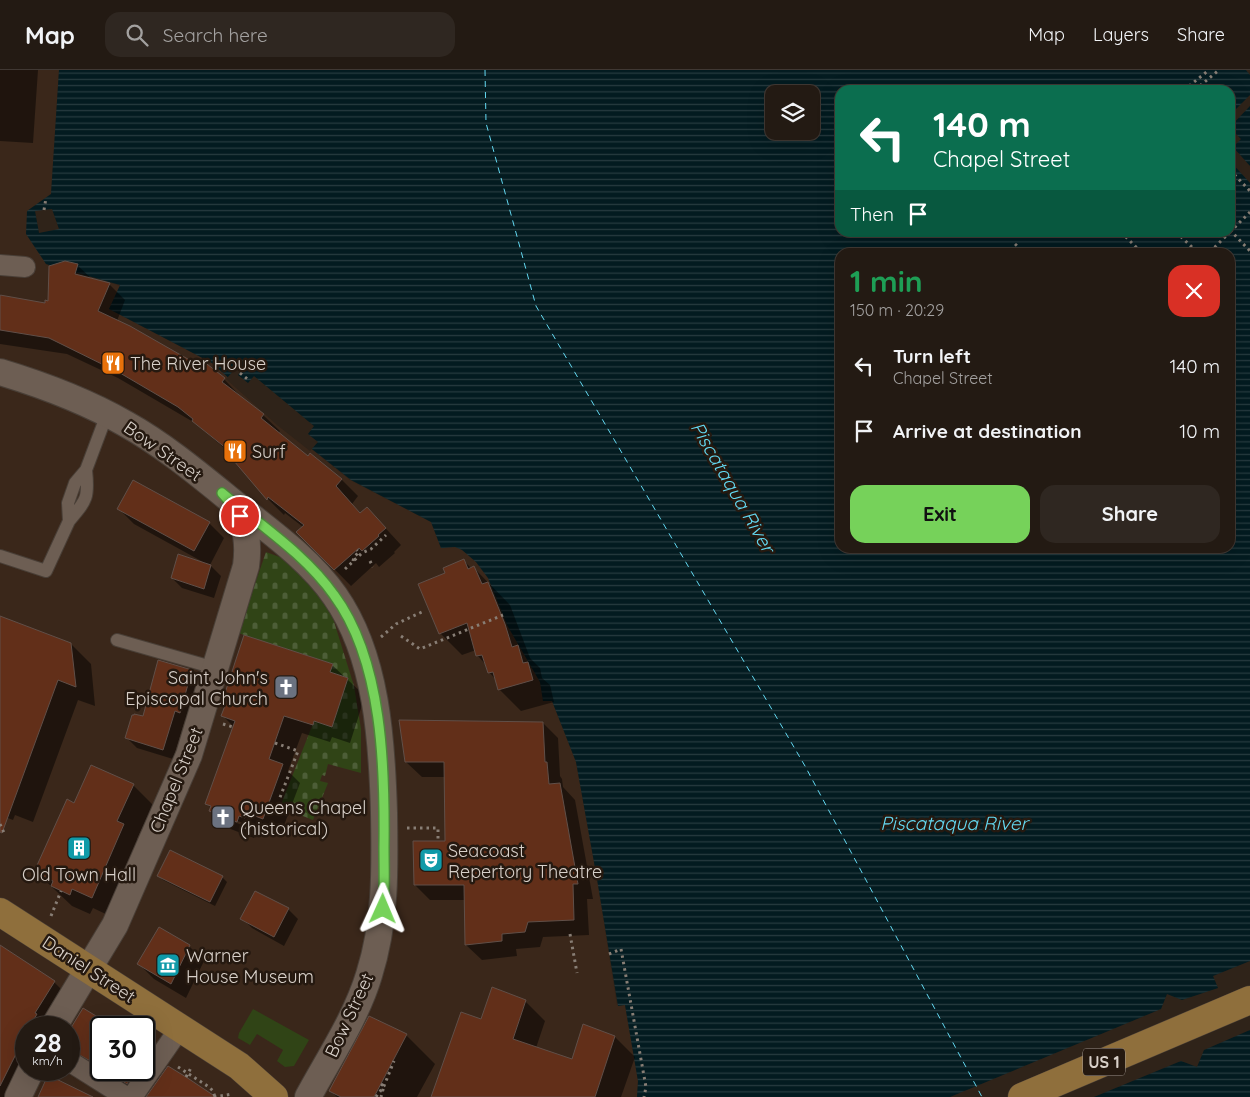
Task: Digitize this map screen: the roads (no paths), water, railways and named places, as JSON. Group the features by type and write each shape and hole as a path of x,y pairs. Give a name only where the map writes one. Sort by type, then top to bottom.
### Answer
{"main road":[{"name":"Daniel Street","path":"0,912 239,1066 274,1097"},
{"name":"US 1","path":"1022,1097 1250,1000"}],"street":[{"path":"0,265 26,267"},
{"name":"Bow Street","path":"0,372 36,383 107,414 141,433 222,493 305,563 334,595 356,632 368,672 378,727 384,782 384,902 380,933 370,972 360,1000 308,1097"},
{"name":"Chapel Street","path":"60,1016 115,925 189,755 248,556 247,536 244,526 235,508 222,493"},
{"path":"132,1097 180,1028"},
{"path":"80,1068 126,1097"},
{"path":"18,1097 26,1081"}],"lane":[{"path":"0,556 46,571 69,521 68,503 75,483 86,470 107,414"},
{"path":"117,640 215,668"}],"water":[{"name":"Piscataqua River","path":"59,70 1246,70 1250,75 1250,1097 637,1097 638,1081 625,1005 618,1006 576,762 552,701 543,701 540,682 507,625 488,578 476,562 462,550 455,547 441,548 431,522 351,480 279,423 212,363 109,309 120,285 46,264 26,234 27,211 51,194"}],"place":[{"name":"The River House","path":"113,363"},
{"name":"Surf","path":"235,451"},
{"name":"Saint John's Episcopal Church","path":"286,687"},
{"name":"Queens Chapel (historical)","path":"223,817"},
{"name":"Old Town Hall","path":"79,848"},
{"name":"Seacoast Repertory Theatre","path":"431,860"},
{"name":"Warner House Museum","path":"168,965"}]}
